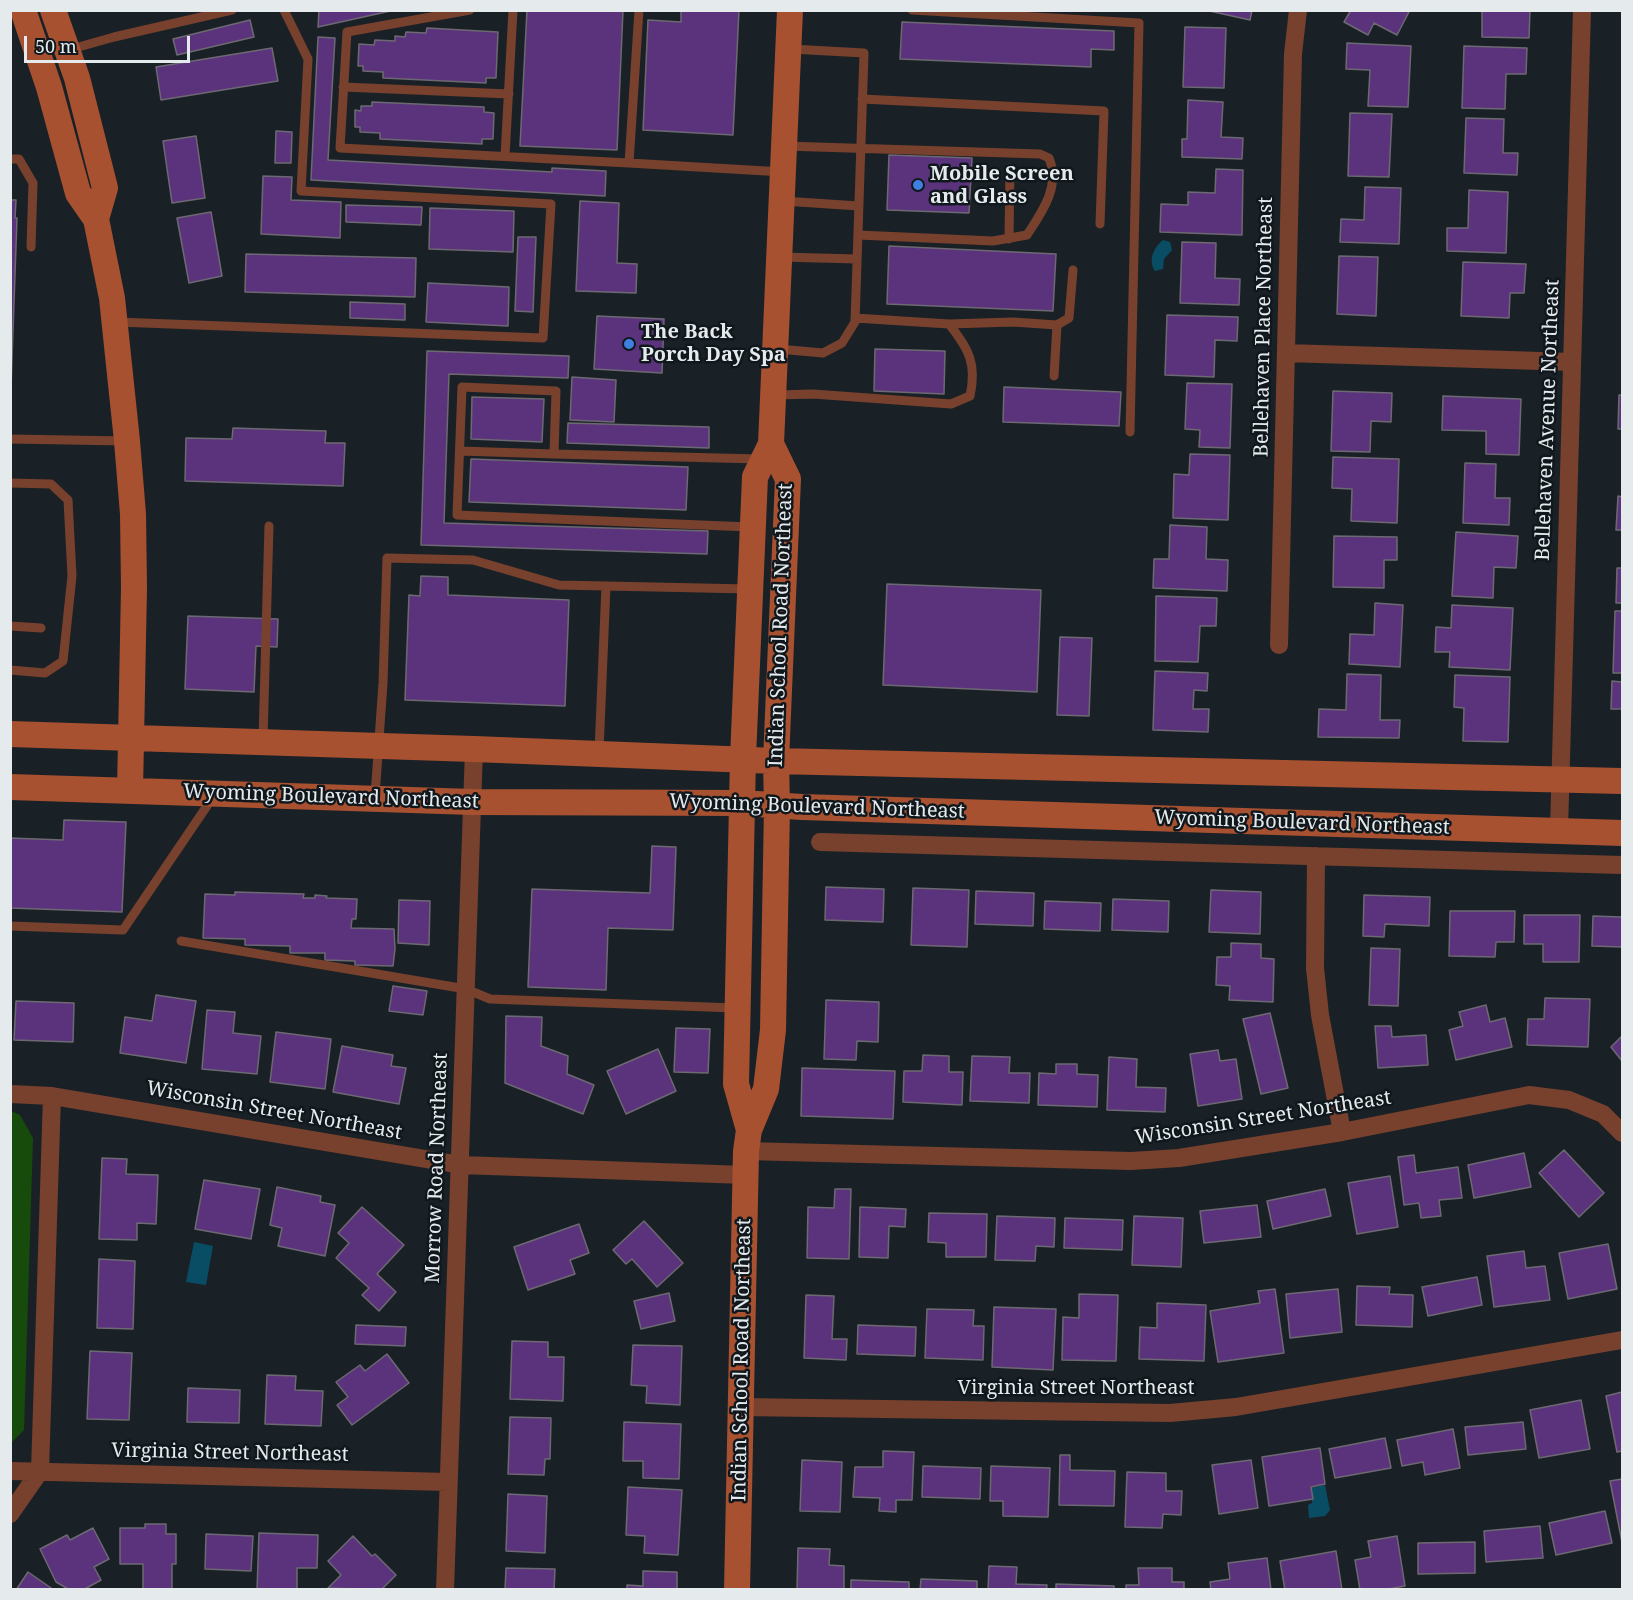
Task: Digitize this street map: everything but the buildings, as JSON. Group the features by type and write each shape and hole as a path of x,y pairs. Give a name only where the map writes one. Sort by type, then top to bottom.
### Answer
{"street":[{"path":"23,10 49,87 78,193 96,219 112,298 133,520 130,791"},
{"path":"40,10 44,23 66,47"},
{"path":"53,10 77,78 105,188 96,219"},
{"name":"Indian School Road Northeast","path":"737,1590 747,1152 736,1084 743,758 755,477 768,452 774,395 790,10"},
{"name":"Bellehaven Place Northeast","path":"1279,645 1293,54 1298,10"},
{"name":"Bellehaven Avenue Northeast","path":"1559,830 1582,10"},
{"path":"1286,353 1572,362"},
{"name":"Indian School Road Northeast","path":"747,1152 766,1089 774,1030 776,761 788,479 768,452"},
{"path":"10,734 743,758 776,761 1623,781"},
{"name":"Morrow Road Northeast","path":"445,1590 474,749"},
{"name":"Wyoming Boulevard Northeast","path":"10,787 473,802 742,802 777,807 1623,833"},
{"path":"820,842 1623,865"},
{"path":"1316,856 1315,969 1320,1015 1342,1132"},
{"name":"Wisconsin Street Northeast","path":"10,1094 52,1096 461,1165 747,1152 1131,1161 1179,1158 1342,1132 1529,1095 1569,1100 1603,1114 1623,1133"},
{"path":"10,1514 40,1471 52,1096"},
{"name":"Virginia Street Northeast","path":"740,1407 1170,1413 1236,1407 1623,1340"},
{"name":"Virginia Street Northeast","path":"10,1471 448,1482"}],"lane":[{"path":"66,47 232,10"},
{"path":"114,322 543,338 550,204 301,191 308,59 284,10"},
{"path":"470,10 347,32 340,148 784,173"},
{"path":"505,156 513,10"},
{"path":"629,163 639,10"},
{"path":"912,10 1139,23 1130,432"},
{"path":"776,349 823,352 842,343 855,322 864,53 789,49"},
{"path":"343,87 509,94"},
{"path":"862,99 1104,111 1100,224"},
{"path":"785,146 1040,154 1049,158 1052,166 1050,199 1027,235 993,242 858,235"},
{"path":"10,159 19,159 33,183 31,247"},
{"path":"1009,239 1010,168"},
{"path":"783,201 859,206"},
{"path":"780,257 857,259"},
{"path":"855,318 949,324 1012,322 1057,325 1069,318 1073,270"},
{"path":"774,395 813,394 951,404 970,396 974,377 968,350 949,324"},
{"path":"1054,376 1057,325"},
{"path":"554,454 556,391 462,387 457,515 753,527"},
{"path":"10,439 127,441"},
{"path":"460,451 554,454 768,452"},
{"path":"10,483 51,484 68,500 72,576 63,662 45,673 10,670"},
{"path":"263,742 269,526"},
{"path":"375,799 383,683 387,558 473,560 559,585 750,590"},
{"path":"599,753 606,586"},
{"path":"10,626 41,628"},
{"path":"10,926 123,930 215,793"},
{"path":"182,941 466,988 490,999 738,1008"}],"green space":[{"path":"11,1111 20,1115 33,1138 24,1430 11,1443"}],"water":[{"path":"1163,240 1170,242 1172,250 1164,259 1163,269 1155,271 1152,263 1153,255"},
{"path":"194,1242 213,1246 206,1285 186,1282"},
{"path":"1325,1485 1330,1510 1325,1516 1309,1518 1308,1505 1312,1503 1311,1488"}],"place":[{"name":"Mobile Screen and Glass","path":"918,185"},
{"name":"The Back Porch Day Spa","path":"629,344"}]}
